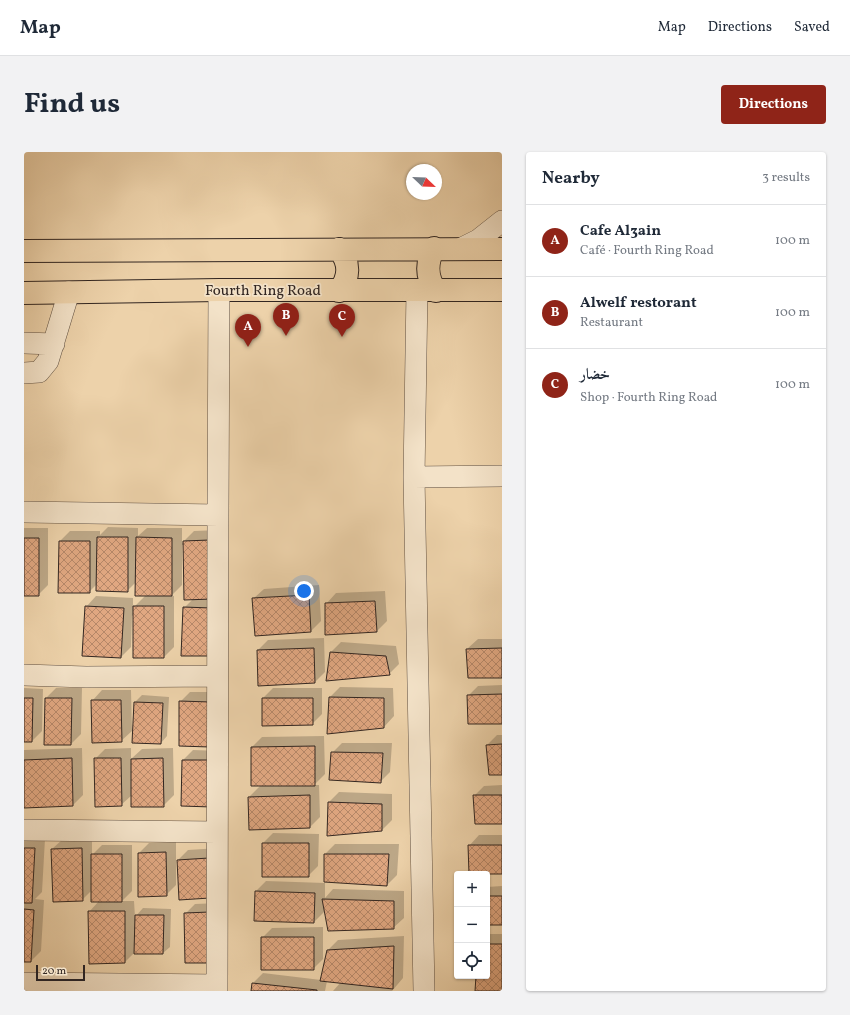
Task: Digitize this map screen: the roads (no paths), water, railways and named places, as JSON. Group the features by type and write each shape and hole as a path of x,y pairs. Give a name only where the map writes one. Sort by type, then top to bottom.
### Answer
{"main road":[{"path":"427,291 432,285 428,270 430,255 434,248"},
{"path":"24,251 502,248"},
{"path":"339,249 347,261 348,268 346,280 339,291"},
{"name":"Fourth Ring Road","path":"24,293 219,290 502,290"}],"street":[{"path":"462,248 478,240 502,220"},
{"path":"24,983 80,988 217,988 219,290"},
{"path":"424,991 414,477 427,291"},
{"path":"24,372 38,372 43,369 48,361 69,292"},
{"path":"24,343 54,344"},
{"path":"414,477 502,476"},
{"path":"24,512 218,515"},
{"path":"24,675 86,677 218,676"},
{"path":"24,830 217,832"}],"place":[{"name":"Alwelf restorant","path":"286,336"},
{"name":"خضار","path":"342,337"},
{"name":"Cafe Al3ain","path":"248,347"}]}
